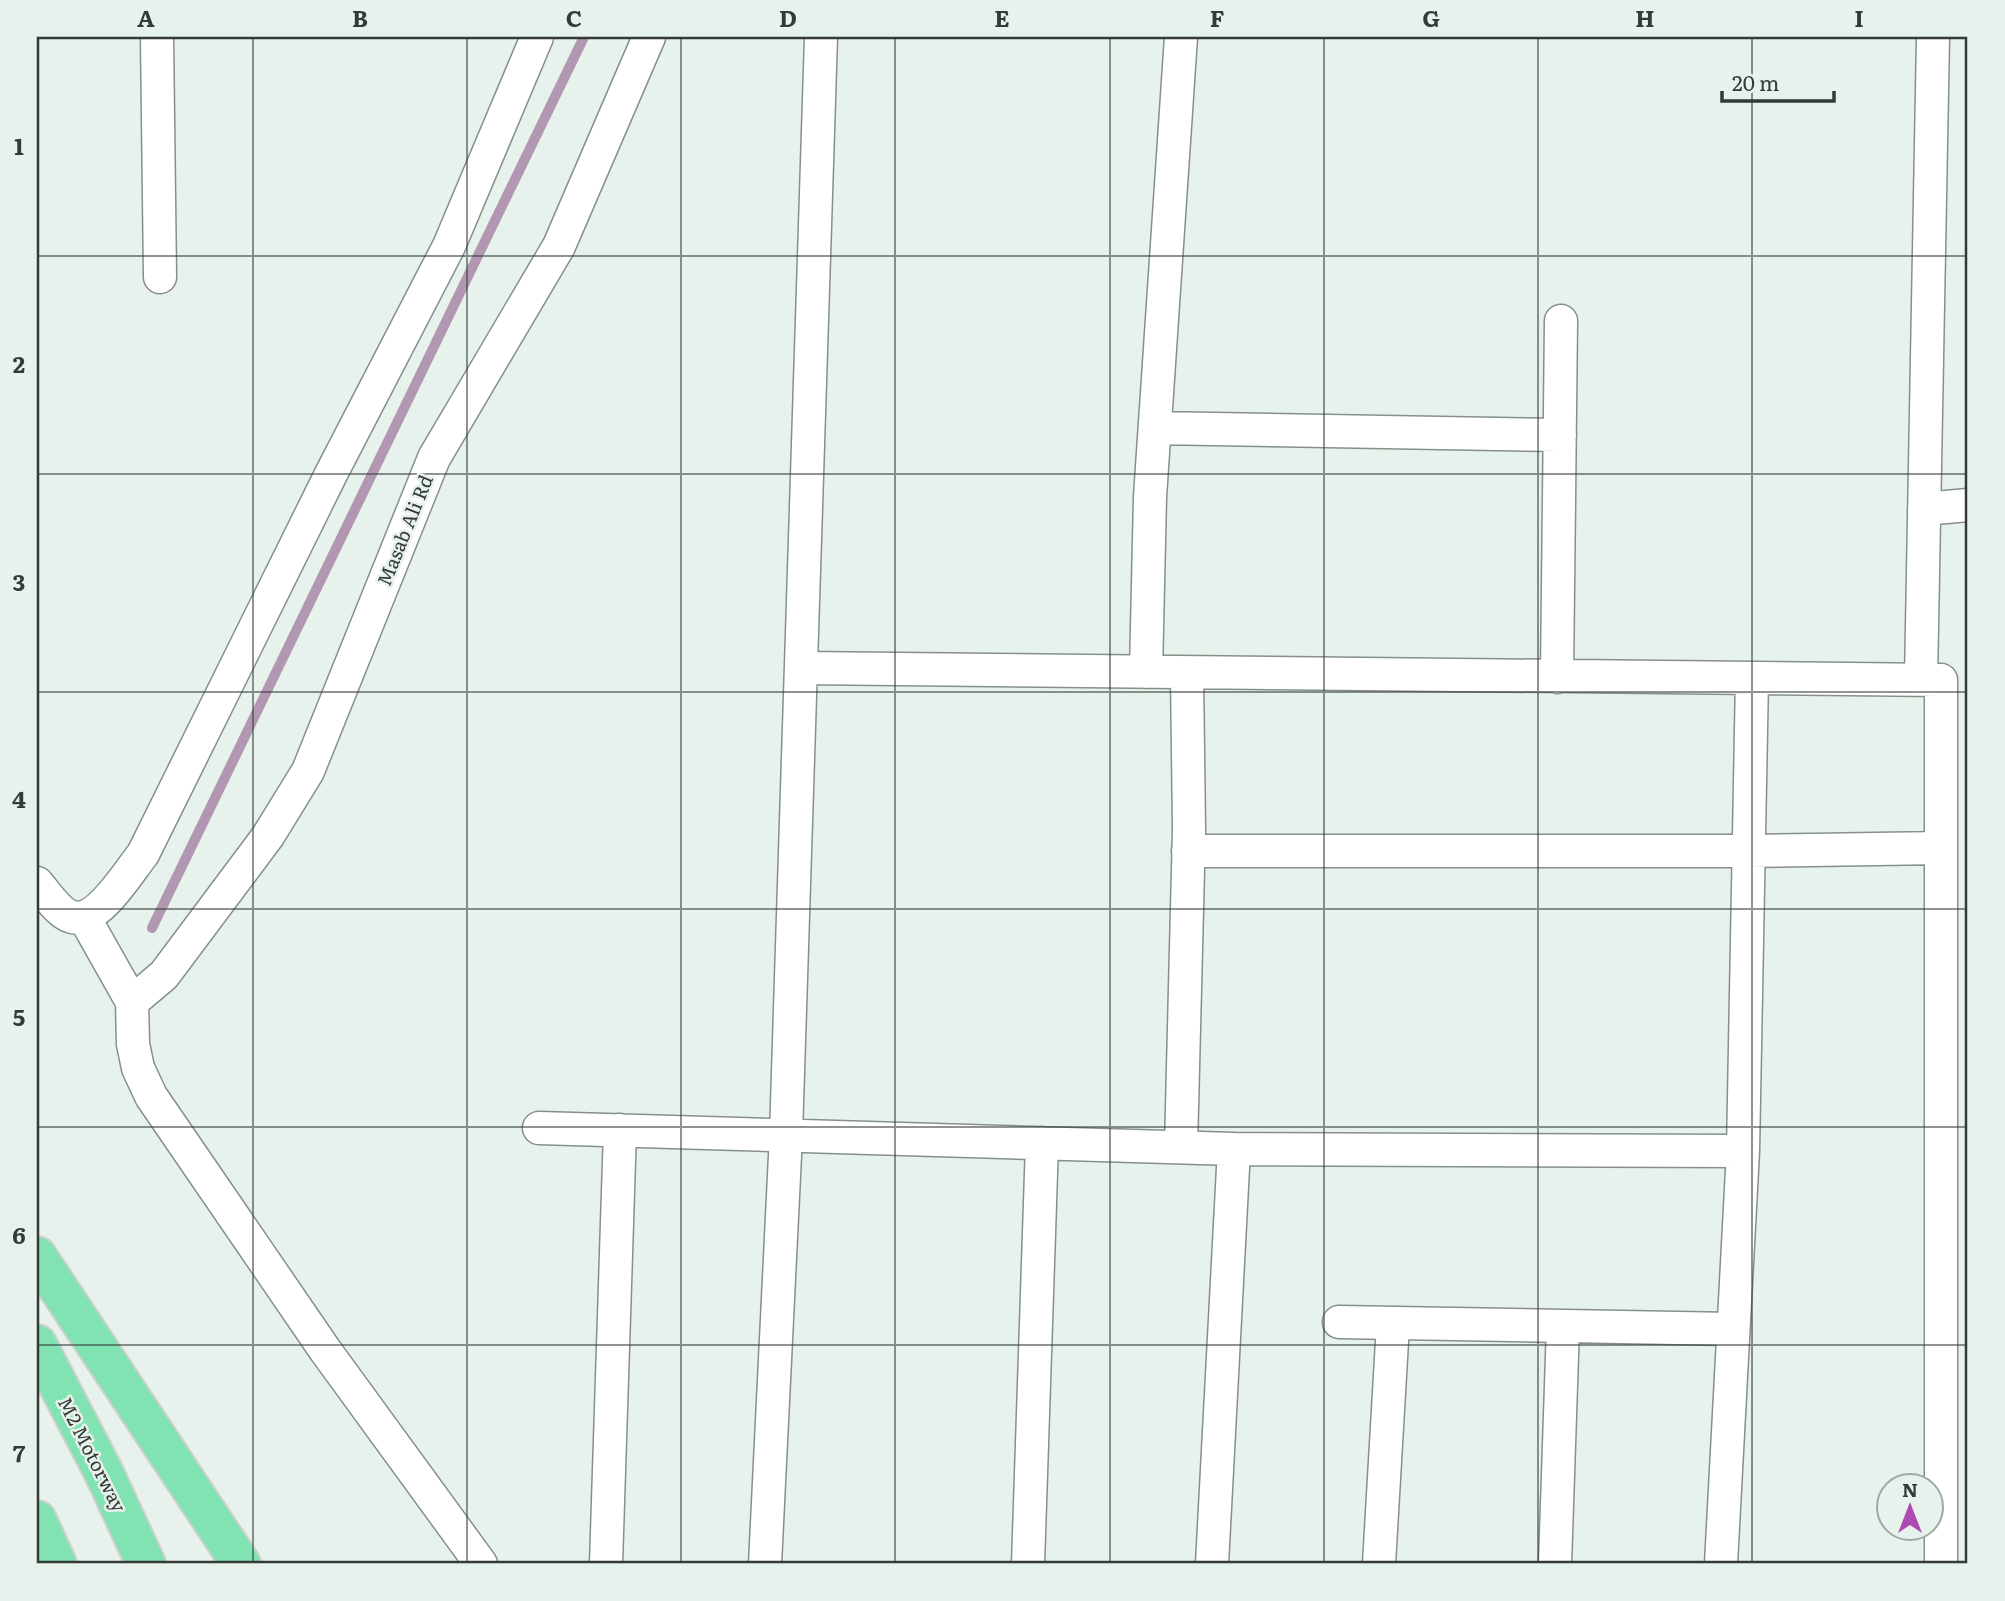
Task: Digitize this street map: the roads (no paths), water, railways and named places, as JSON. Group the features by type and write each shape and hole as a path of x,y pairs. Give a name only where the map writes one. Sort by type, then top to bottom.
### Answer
{"highway":[{"path":"37,1256 241,1564"},
{"name":"M2 Motorway","path":"37,1344 104,1473 146,1564"},
{"path":"37,1520 57,1564"}],"street":[{"path":"157,37 160,277"},
{"path":"37,883 62,911 71,917 84,917 105,903 143,854 331,474 449,246 537,37"},
{"name":"Masab Ali Rd","path":"132,1002 164,975 268,836 308,771 434,457 559,246 649,37"},
{"path":"765,1564 786,1135 821,37"},
{"path":"1146,672 1150,497 1181,37"},
{"path":"1921,680 1933,37"},
{"path":"1558,677 1561,321"},
{"path":"1155,428 1560,435"},
{"path":"1924,509 1968,505"},
{"path":"801,668 1941,680 1941,1564"},
{"path":"1181,1147 1188,851 1186,673"},
{"path":"1721,1564 1743,1151 1752,678"},
{"path":"1188,851 1749,851 1941,848"},
{"path":"84,917 132,1002 133,1044 138,1068 151,1096 325,1350 481,1564"},
{"path":"539,1128 1234,1149 1743,1151"},
{"path":"606,1564 620,1130"},
{"path":"1028,1564 1042,1143"},
{"path":"1212,1564 1234,1149"},
{"path":"1339,1322 1733,1328"},
{"path":"1379,1564 1393,1324"},
{"path":"1555,1564 1563,1326"}],"waterway":[{"path":"152,928 584,37"}]}
